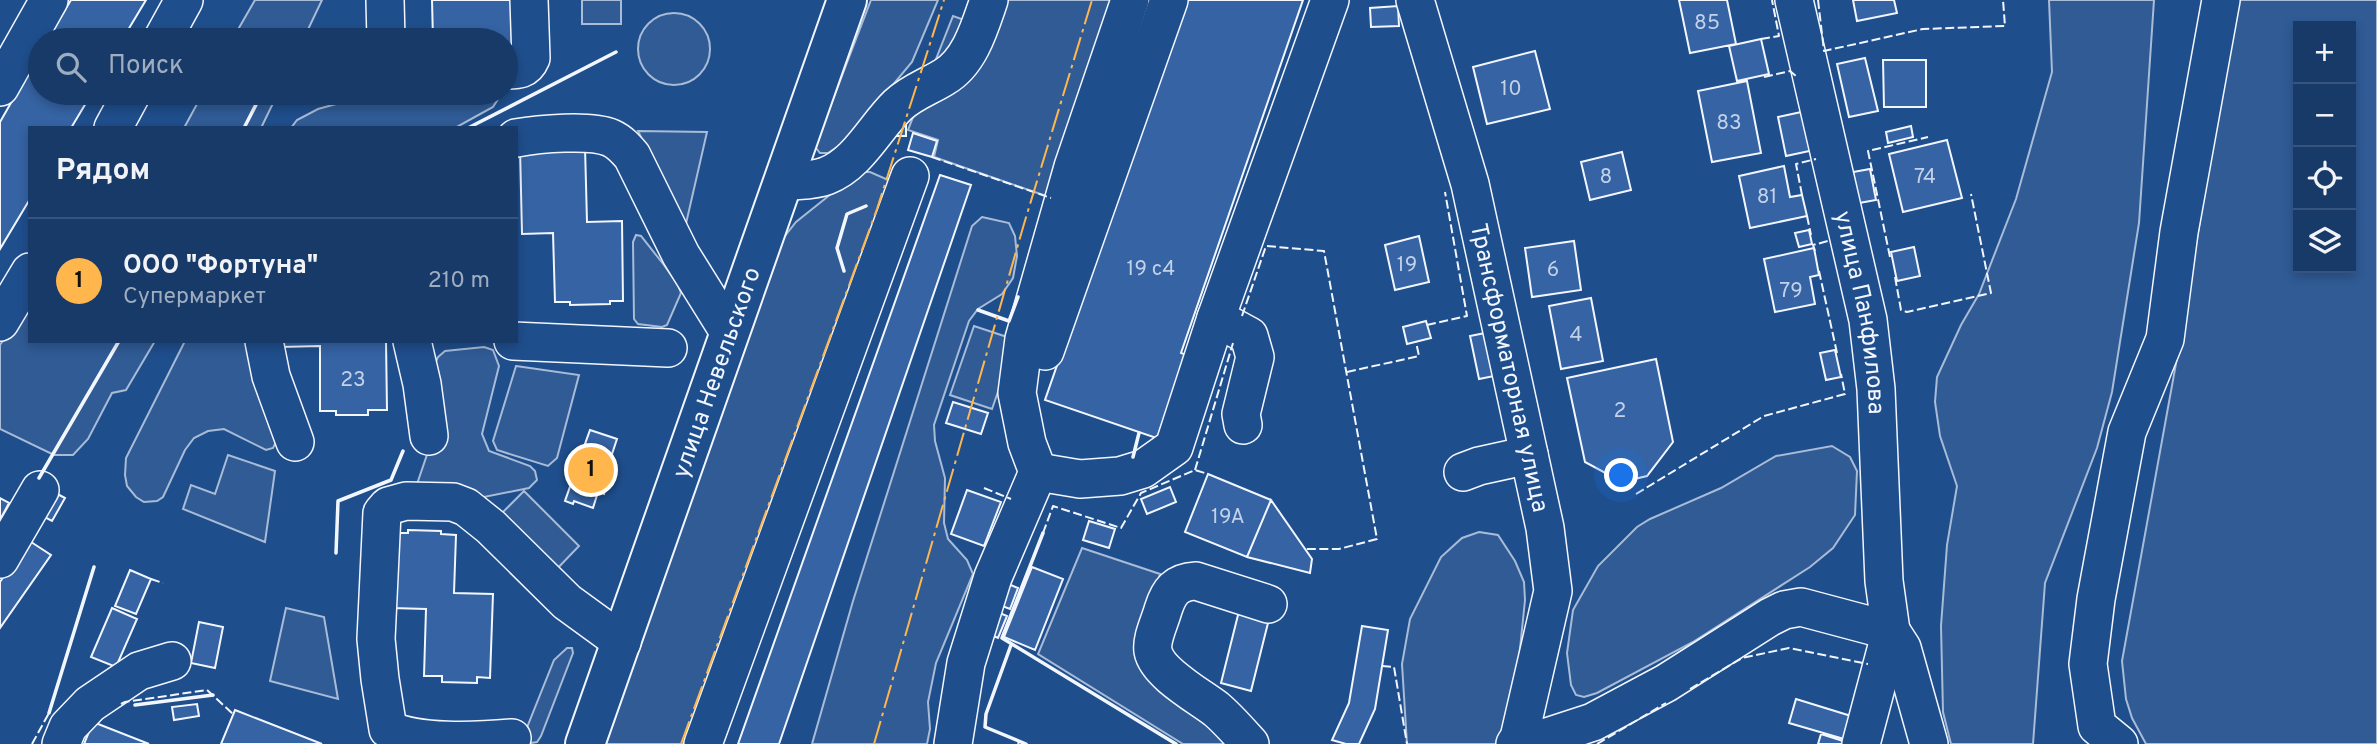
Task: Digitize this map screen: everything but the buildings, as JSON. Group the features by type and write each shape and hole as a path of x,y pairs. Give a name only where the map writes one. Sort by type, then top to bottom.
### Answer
{"main road":[{"name":"улица Невельского","path":"585,744 847,0"}],"street":[{"path":"33,28 49,0"},
{"path":"169,28 184,0"},
{"path":"384,0 385,28"},
{"path":"518,70 528,65 531,58 529,0"},
{"path":"784,182 820,178 840,168 857,153 897,106 919,89 946,77 971,46 989,0"},
{"path":"953,744 966,663 993,577 1038,472 1027,443 1017,393 1024,339 1073,167 1130,0"},
{"path":"1021,418 1169,0"},
{"path":"1038,472 1080,479 1120,476 1143,469 1174,447 1216,318 1330,0"},
{"name":"Трансформаторная улица","path":"1415,0 1470,184 1545,528 1553,590 1517,741"},
{"name":"улица Панфилова","path":"1794,0 1868,320 1876,389 1884,581 1891,631"},
{"path":"2099,738 2088,664 2096,599 2127,432 2165,339 2179,232 2221,0"},
{"path":"0,87 28,37"},
{"path":"114,126 125,105"},
{"path":"518,138 563,133 609,136 620,143 632,156 681,255 729,332"},
{"path":"703,744 910,176"},
{"path":"0,323 28,275"},
{"path":"1216,318 1249,335 1255,357 1241,414 1243,425"},
{"path":"518,341 668,348"},
{"path":"264,343 271,376 295,442"},
{"path":"412,343 422,384 429,436"},
{"path":"1463,472 1529,455"},
{"path":"0,559 40,490"},
{"path":"512,738 454,744 432,743 405,740 388,729 376,639 382,513 388,506 406,501 453,502 466,507 491,527 567,602 622,642"},
{"path":"1250,744 1217,710 1168,672 1153,652 1154,643 1166,599 1173,588 1185,582 1196,581 1268,604"},
{"path":"1517,741 1547,737 1593,722 1666,682 1770,617 1784,610 1801,607 1891,631 1902,648 1929,744"},
{"path":"1861,744 1891,631"},
{"path":"61,744 68,727 90,704 139,671 172,662"}],"shaded area":[{"path":"255,0 322,0 309,28 239,28"},
{"path":"582,0 621,0 621,24 582,24"},
{"path":"871,0 938,0 912,62 846,141 828,153 820,153 816,148 817,141"},
{"path":"975,0 1113,0 1049,197 934,157 938,140 908,130 953,16 967,21"},
{"path":"2049,0 2154,0 2139,223 2112,392 2097,448 2045,583 2033,744 1951,744 1943,712 1941,626 1947,545 1957,486 1940,436 1935,402 1937,377 1979,294 2016,199 2052,72"},
{"path":"2237,0 2377,0 2377,744 2146,744 2132,718 2126,699 2122,661 2177,358"},
{"path":"674,13 694,19 704,29 710,49 704,69 694,79 674,85 654,79 644,69 638,49 644,29 654,19"},
{"path":"196,105 272,105 262,126 185,126"},
{"path":"332,105 494,105 459,126 292,126 297,120"},
{"path":"638,131 707,132 685,228"},
{"path":"863,172 870,172 893,182 689,744 604,744 781,241 796,222"},
{"path":"982,217 1009,223 1015,236 1017,256 1013,278 1002,294 978,309 969,321 934,425 935,441 945,478 944,523 948,539 967,560 973,574 936,663 928,702 930,729 927,744 812,744 853,601 972,226"},
{"path":"636,235 641,236 664,265 681,293 667,325 662,327 638,324 634,319 633,242"},
{"path":"28,302 28,343 154,343 126,390 112,393 88,439 73,455 54,455 0,429 0,345"},
{"path":"974,326 1016,340 992,409 950,395"},
{"path":"184,343 248,343 248,356 256,387 276,442 273,448 266,450 224,429 208,431 194,438 185,450 163,497 157,501 144,502 127,486 126,458"},
{"path":"484,347 493,350 499,366 482,434 489,451 530,466 535,471 537,480 529,488 479,498 416,487 433,437 433,368 438,357 445,351"},
{"path":"516,366 579,375 557,458 548,466 497,450 493,441"},
{"path":"1832,446 1850,457 1857,471 1855,515 1833,548 1810,567 1693,642 1597,693 1584,697 1576,695 1571,685 1567,653 1573,610 1598,566 1637,527 1721,488 1776,456"},
{"path":"228,455 275,471 265,542 183,509 191,485 215,494"},
{"path":"524,491 579,546 552,574 496,519"},
{"path":"1479,532 1498,535 1515,561 1524,582 1525,600 1513,717 1503,744 1407,744 1402,664 1410,619 1441,557 1462,538"},
{"path":"1082,548 1160,574 1135,654 1245,744 1183,744 1038,654"},
{"path":"286,608 324,617 338,699 270,681"},
{"path":"567,648 572,648 573,653 541,736 537,742 531,743 526,738 526,730 554,660"}],"fence":[{"path":"1761,39 1779,36 1772,0"},
{"path":"1818,0 1824,51 1923,29 2005,26 2003,0"},
{"path":"1764,77 1790,71 1796,76"},
{"path":"1890,257 1868,151 1928,137"},
{"path":"932,157 1051,198"},
{"path":"1802,195 1796,164 1816,159"},
{"path":"1427,325 1467,316 1445,192"},
{"path":"1895,277 1901,310 1907,312 1991,293 1971,194"},
{"path":"1807,216 1811,235"},
{"path":"1815,251 1813,245 1828,241"},
{"path":"1242,316 1266,246 1324,251 1377,539 1339,549 1306,549"},
{"path":"1819,271 1837,353"},
{"path":"1347,372 1419,356 1416,342"},
{"path":"1195,470 1233,343"},
{"path":"1636,494 1764,416 1845,394 1841,374"},
{"path":"1043,533 1053,506 1121,528 1141,493 1195,470 1208,474"},
{"path":"984,488 1011,499"},
{"path":"151,579 163,583"},
{"path":"1690,689 1742,658 1789,648 1868,664"},
{"path":"1382,666 1394,667 1407,744"},
{"path":"121,704 207,690 233,714"},
{"path":"1597,744 1666,703"},
{"path":"32,744 49,713"}],"wall":[{"path":"518,102 616,52"},
{"path":"245,126 256,105"},
{"path":"472,126 513,105"},
{"path":"844,271 837,248 847,214 866,206"},
{"path":"978,310 1009,321 1018,297"},
{"path":"39,478 118,343"},
{"path":"1133,457 1139,433"},
{"path":"336,553 338,501 391,480 403,451"},
{"path":"1043,533 1002,638 1176,744"},
{"path":"49,713 94,567"},
{"path":"1011,645 986,714 985,727 1026,744"},
{"path":"135,705 213,695"}],"power":[{"path":"681,744 877,209 944,0"},
{"path":"874,744 1024,224 1092,0"}],"place":[{"name":"ООО \"Фортуна\"","path":"591,470"}]}
